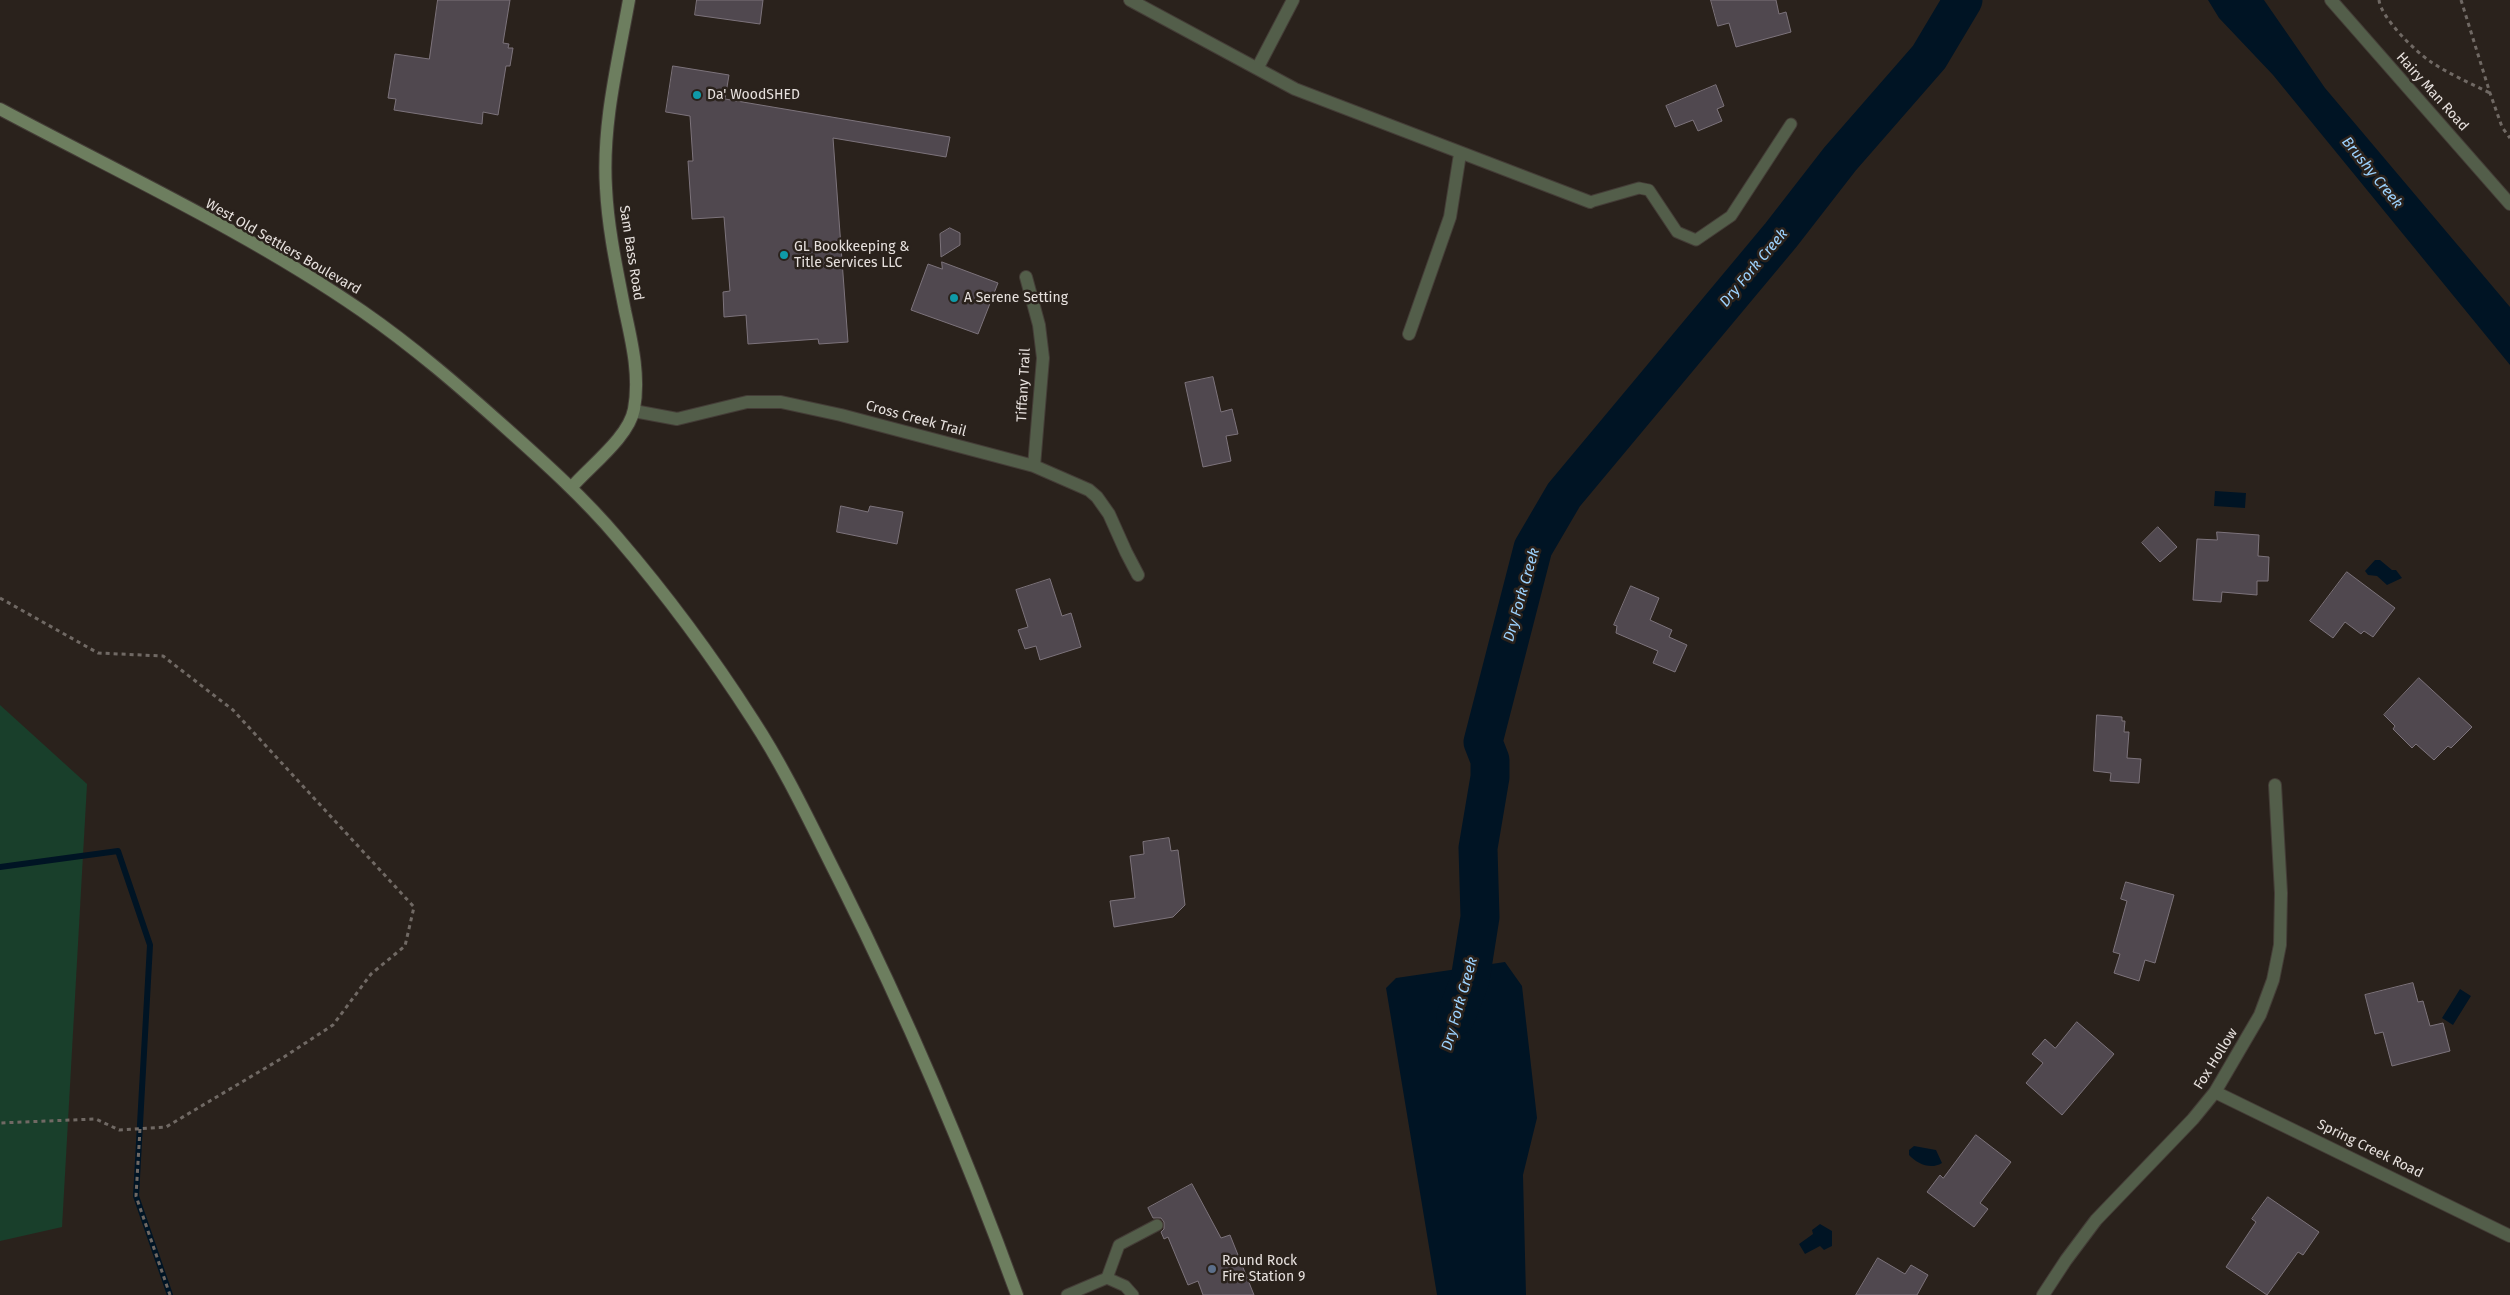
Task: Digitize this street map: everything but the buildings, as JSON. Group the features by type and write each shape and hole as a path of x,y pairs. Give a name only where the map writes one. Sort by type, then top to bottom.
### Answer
{"main road":[{"name":"Sam Bass Road","path":"572,488 621,435 634,411 637,384 634,358 610,231 606,187 608,112 629,0"},
{"name":"West Old Settlers Boulevard","path":"0,109 232,233 296,269 362,311 437,367 572,488 616,535 680,615 753,720 790,782 874,948 910,1028 981,1196 1018,1295"}],"street":[{"path":"1130,0 1295,89 1460,154 1590,202"},
{"path":"1258,68 1293,0"},
{"name":"Hairy Man Road","path":"2331,0 2510,204"},
{"path":"1409,334 1450,217 1460,154"},
{"name":"Tiffany Trail","path":"1026,277 1039,325 1043,358 1034,466"},
{"name":"Cross Creek Trail","path":"634,411 677,419 747,402 781,402 841,414 1034,466 1089,490 1097,497 1109,514 1138,575"},
{"name":"Fox Hollow","path":"2043,1295 2096,1220 2193,1119 2215,1092 2260,1015 2273,980 2280,945 2280,892 2275,785"},
{"name":"Spring Creek Road","path":"2215,1092 2510,1236"}],"lane":[{"path":"1590,202 1639,188 1649,190 1677,232 1696,240 1730,216 1791,124"},
{"path":"1068,1295 1107,1278 1119,1245 1157,1225"},
{"path":"1107,1278 1125,1286 1133,1295"}],"path":[{"path":"2379,0 2380,7 2398,32 2430,61 2490,93"},
{"path":"2462,0 2490,93 2502,127 2510,138"},
{"path":"0,598 98,653 163,656 234,710 414,907 405,946 371,974 333,1025 193,1113 166,1127 140,1129 119,1130 96,1119 0,1123"},
{"path":"140,1129 136,1196 170,1295"}],"green space":[{"path":"0,705 87,784 62,1227 0,1241"}],"water":[{"name":"Brushy Creek","path":"2208,0 2264,0 2325,88 2510,307 2510,365 2273,75 2219,18"},
{"path":"2215,491 2246,493 2245,508 2214,506"},
{"path":"2375,560 2380,560 2392,570 2396,570 2402,578 2387,585 2377,576 2368,575 2365,571"},
{"path":"1505,962 1522,986 1537,1118 1523,1175 1526,1295 1437,1295 1386,988 1396,978"},
{"path":"2460,989 2471,996 2453,1025 2442,1018"},
{"path":"1914,1146 1936,1150 1942,1163 1929,1166 1916,1161 1909,1155 1909,1150"},
{"path":"1820,1224 1832,1231 1832,1246 1824,1250 1820,1246 1805,1254 1799,1244 1813,1234 1812,1230"}],"waterway":[{"name":"Dry Fork Creek","path":"1456,1016 1470,980 1480,917 1478,848 1490,777 1490,760 1483,742 1533,548 1564,495 1781,235 1840,159 1929,57 1963,0"},
{"path":"0,867 118,851 150,945 136,1196 170,1295"}],"place":[{"name":"Da' WoodSHED","path":"697,95"},
{"name":"GL Bookkeeping & Title Services LLC","path":"784,255"},
{"name":"A Serene Setting","path":"954,298"},
{"name":"Round Rock Fire Station 9","path":"1212,1269"}]}
